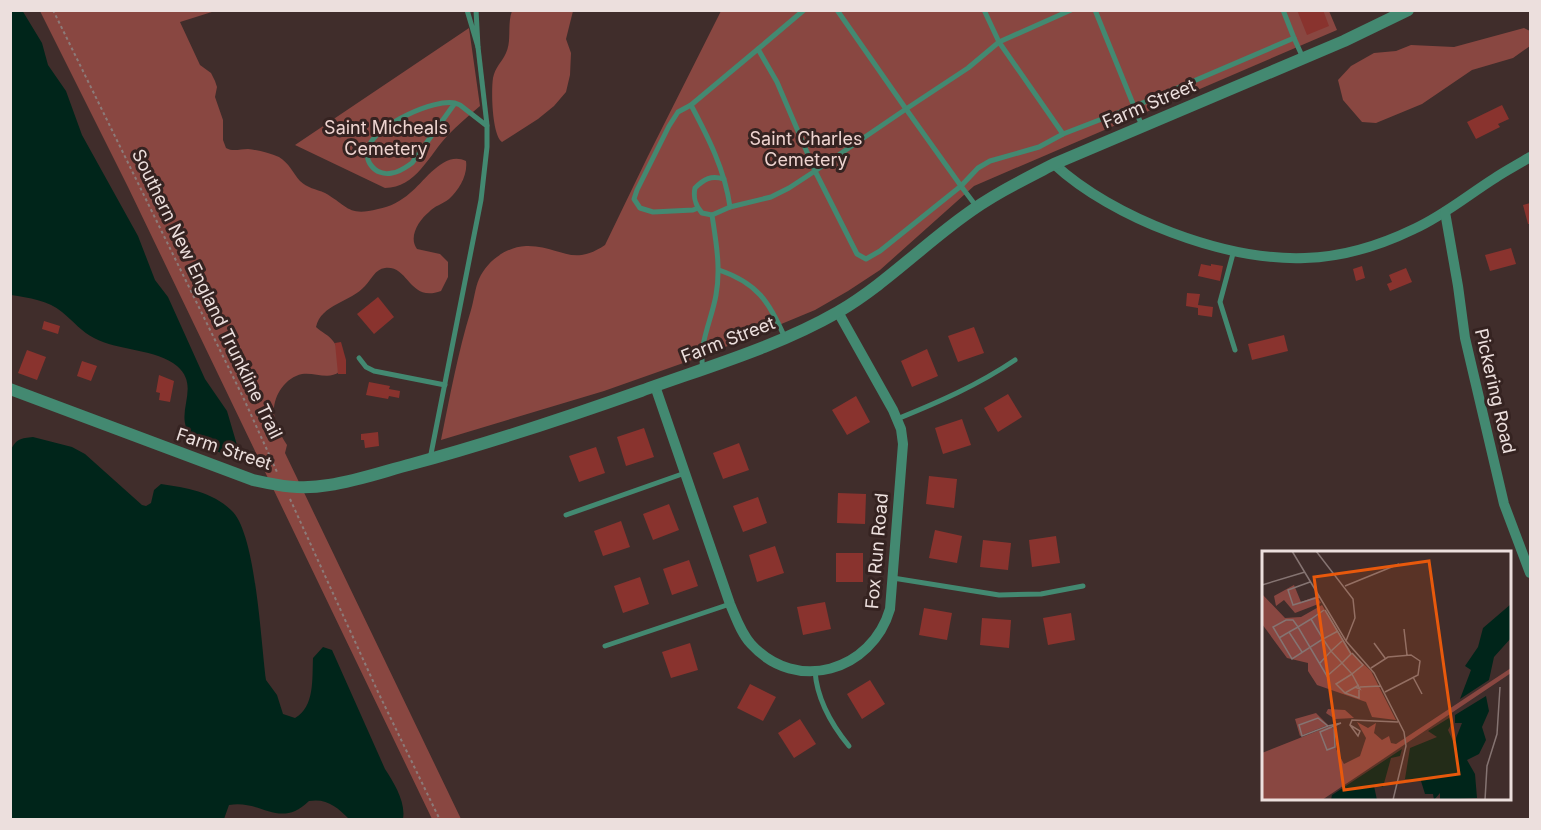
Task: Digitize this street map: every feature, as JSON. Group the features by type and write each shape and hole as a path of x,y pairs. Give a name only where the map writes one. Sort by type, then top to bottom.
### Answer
{"street":[{"name":"Farm Street","path":"10,389 222,470 284,487 328,485 430,459 565,418 784,338 838,312 884,280 976,207 1013,185 1054,164 1303,58 1402,12"},
{"path":"1054,164 1070,180 1092,195 1146,223 1214,247 1257,255 1305,258 1351,253 1415,229 1530,157"},
{"name":"Pickering Road","path":"1445,212 1465,339 1504,504 1530,573"},
{"name":"Fox Run Road","path":"655,386 730,604 745,636 762,655 784,667 814,671 834,668 850,662 876,640 885,625 890,609 903,444 897,419 838,312"}],"lane":[{"path":"467,10 478,46"},
{"path":"430,459 481,200 488,147 476,10"},
{"path":"698,208 653,212 640,208 634,199 678,112 691,105 804,10"},
{"path":"837,10 976,207"},
{"path":"984,10 999,42 1062,134"},
{"path":"724,179 714,176 707,178 695,188 693,197 702,213 712,215 730,207 771,197 789,188 968,68 999,42 1071,10"},
{"path":"1095,10 1142,127"},
{"path":"1283,10 1303,58"},
{"path":"758,49 777,82 815,171 857,254 866,260 961,186 978,168 990,161 1039,147 1062,134 1133,107 1294,38"},
{"path":"455,103 412,163 391,174 373,169 368,159 368,146 387,128 425,107 446,102 455,103 487,126"},
{"path":"691,105 708,136 724,179 730,207"},
{"path":"703,369 702,352 716,296 719,270 712,215"},
{"path":"1234,250 1221,302 1235,350"},
{"path":"719,270 745,280 754,288 766,303 784,338"},
{"path":"359,358 366,367 374,371 445,385"},
{"path":"897,419 965,390 1015,360"},
{"path":"566,515 685,473"},
{"path":"893,578 999,595 1031,595 1083,586"},
{"path":"605,646 730,604"},
{"path":"814,671 816,684 826,711 849,746"}],"path":[{"name":"Southern New England Trunkline Trail","path":"53,10 243,397 378,692 440,819"}],"green space":[{"path":"40,11 215,11 180,22 200,65 211,73 215,81 217,87 215,97 223,120 223,140 226,148 256,150 279,157 303,183 325,193 354,211 368,211 391,205 407,196 443,163 458,159 466,161 464,177 456,191 449,199 425,215 414,234 417,249 440,254 448,262 448,277 441,291 422,292 393,269 378,270 359,291 330,308 319,319 316,327 331,339 337,348 339,372 326,376 302,374 295,376 284,385 274,405 277,426 287,445 285,453 461,819 432,819 128,187"},
{"path":"512,11 573,11 566,39 571,53 570,75 566,92 554,106 502,142 494,122 492,84 495,71 508,48"},
{"name":"Saint Charles Cemetery","path":"721,11 1329,11 1337,30 974,186 880,270 815,310 706,355 604,391 441,440 454,374 476,286 482,272 498,256 519,247 538,247 566,254 583,255 605,245"},
{"name":"Saint Micheals Cemetery","path":"469,28 480,106 448,135 414,177 396,187 385,188 295,145"},
{"path":"1524,28 1530,31 1530,46 1513,58 1472,70 1422,104 1376,123 1362,122 1343,100 1338,80 1351,66 1374,53 1396,51 1411,45 1454,47"}],"shaded area":[{"path":"22,10 42,43 48,65 66,91 82,135 138,236 155,280 168,297 205,379 227,411 237,445 236,453 215,451 189,433 185,419 187,381 177,366 169,360 94,338 51,305 11,295 10,11"},
{"path":"33,437 72,447 85,454 142,505 146,506 151,503 154,490 161,484 209,495 233,512 241,525 252,566 266,680 277,695 283,714 295,718 306,707 311,691 313,658 323,647 332,650 398,793 403,806 403,819 349,819 331,804 315,800 288,813 270,812 241,804 229,805 224,819 11,819 11,450 19,440"}],"building":[{"path":"1297,10 1323,10 1329,26 1307,35"},
{"path":"1502,105 1509,119 1498,124 1500,127 1476,139 1467,122"},
{"path":"1530,203 1530,224 1528,224 1523,205"},
{"path":"1511,248 1516,264 1490,271 1485,255"},
{"path":"1201,264 1223,266 1220,281 1198,276"},
{"path":"1362,266 1365,278 1356,281 1353,269"},
{"path":"1406,268 1412,282 1390,291 1387,284 1392,282 1389,275"},
{"path":"1187,293 1200,294 1198,305 1213,307 1212,317 1198,315 1198,308 1186,306"},
{"path":"378,297 394,317 374,334 357,314"},
{"path":"44,321 60,326 58,334 42,329"},
{"path":"974,327 984,353 958,362 948,336"},
{"path":"1284,335 1288,351 1252,360 1248,344"},
{"path":"341,342 346,360 346,374 338,374 335,343"},
{"path":"927,349 938,376 912,387 901,361"},
{"path":"27,350 46,357 37,380 18,373"},
{"path":"82,361 97,366 91,381 77,376"},
{"path":"159,375 174,381 170,402 159,400 160,393 156,392"},
{"path":"369,382 390,386 389,389 400,391 399,398 389,396 388,399 366,395"},
{"path":"1008,394 1022,417 998,432 984,408"},
{"path":"856,396 870,422 847,435 832,410"},
{"path":"962,419 971,445 943,454 935,428"},
{"path":"644,428 654,457 626,466 617,437"},
{"path":"378,432 379,446 365,448 361,434"},
{"path":"739,443 749,470 723,479 713,453"},
{"path":"596,447 605,473 579,482 569,456"},
{"path":"929,476 957,479 954,508 926,504"},
{"path":"838,493 866,494 865,524 837,523"},
{"path":"758,497 767,523 743,532 733,506"},
{"path":"669,504 679,530 653,540 643,514"},
{"path":"621,521 630,547 603,556 594,531"},
{"path":"935,530 962,536 957,563 929,558"},
{"path":"1056,536 1060,563 1032,567 1029,540"},
{"path":"983,540 1011,543 1008,570 980,567"},
{"path":"775,546 784,573 757,582 749,555"},
{"path":"836,553 863,553 863,582 836,582"},
{"path":"689,560 698,586 672,595 663,569"},
{"path":"640,577 649,604 623,613 614,586"},
{"path":"825,602 831,629 803,635 797,607"},
{"path":"924,608 952,613 947,640 919,635"},
{"path":"1071,613 1075,640 1048,645 1043,618"},
{"path":"982,618 1011,620 1009,648 980,645"},
{"path":"690,643 698,670 671,678 662,652"},
{"path":"870,680 885,704 862,719 847,694"},
{"path":"750,684 776,697 763,721 737,708"},
{"path":"800,719 816,744 794,758 778,733"}]}
